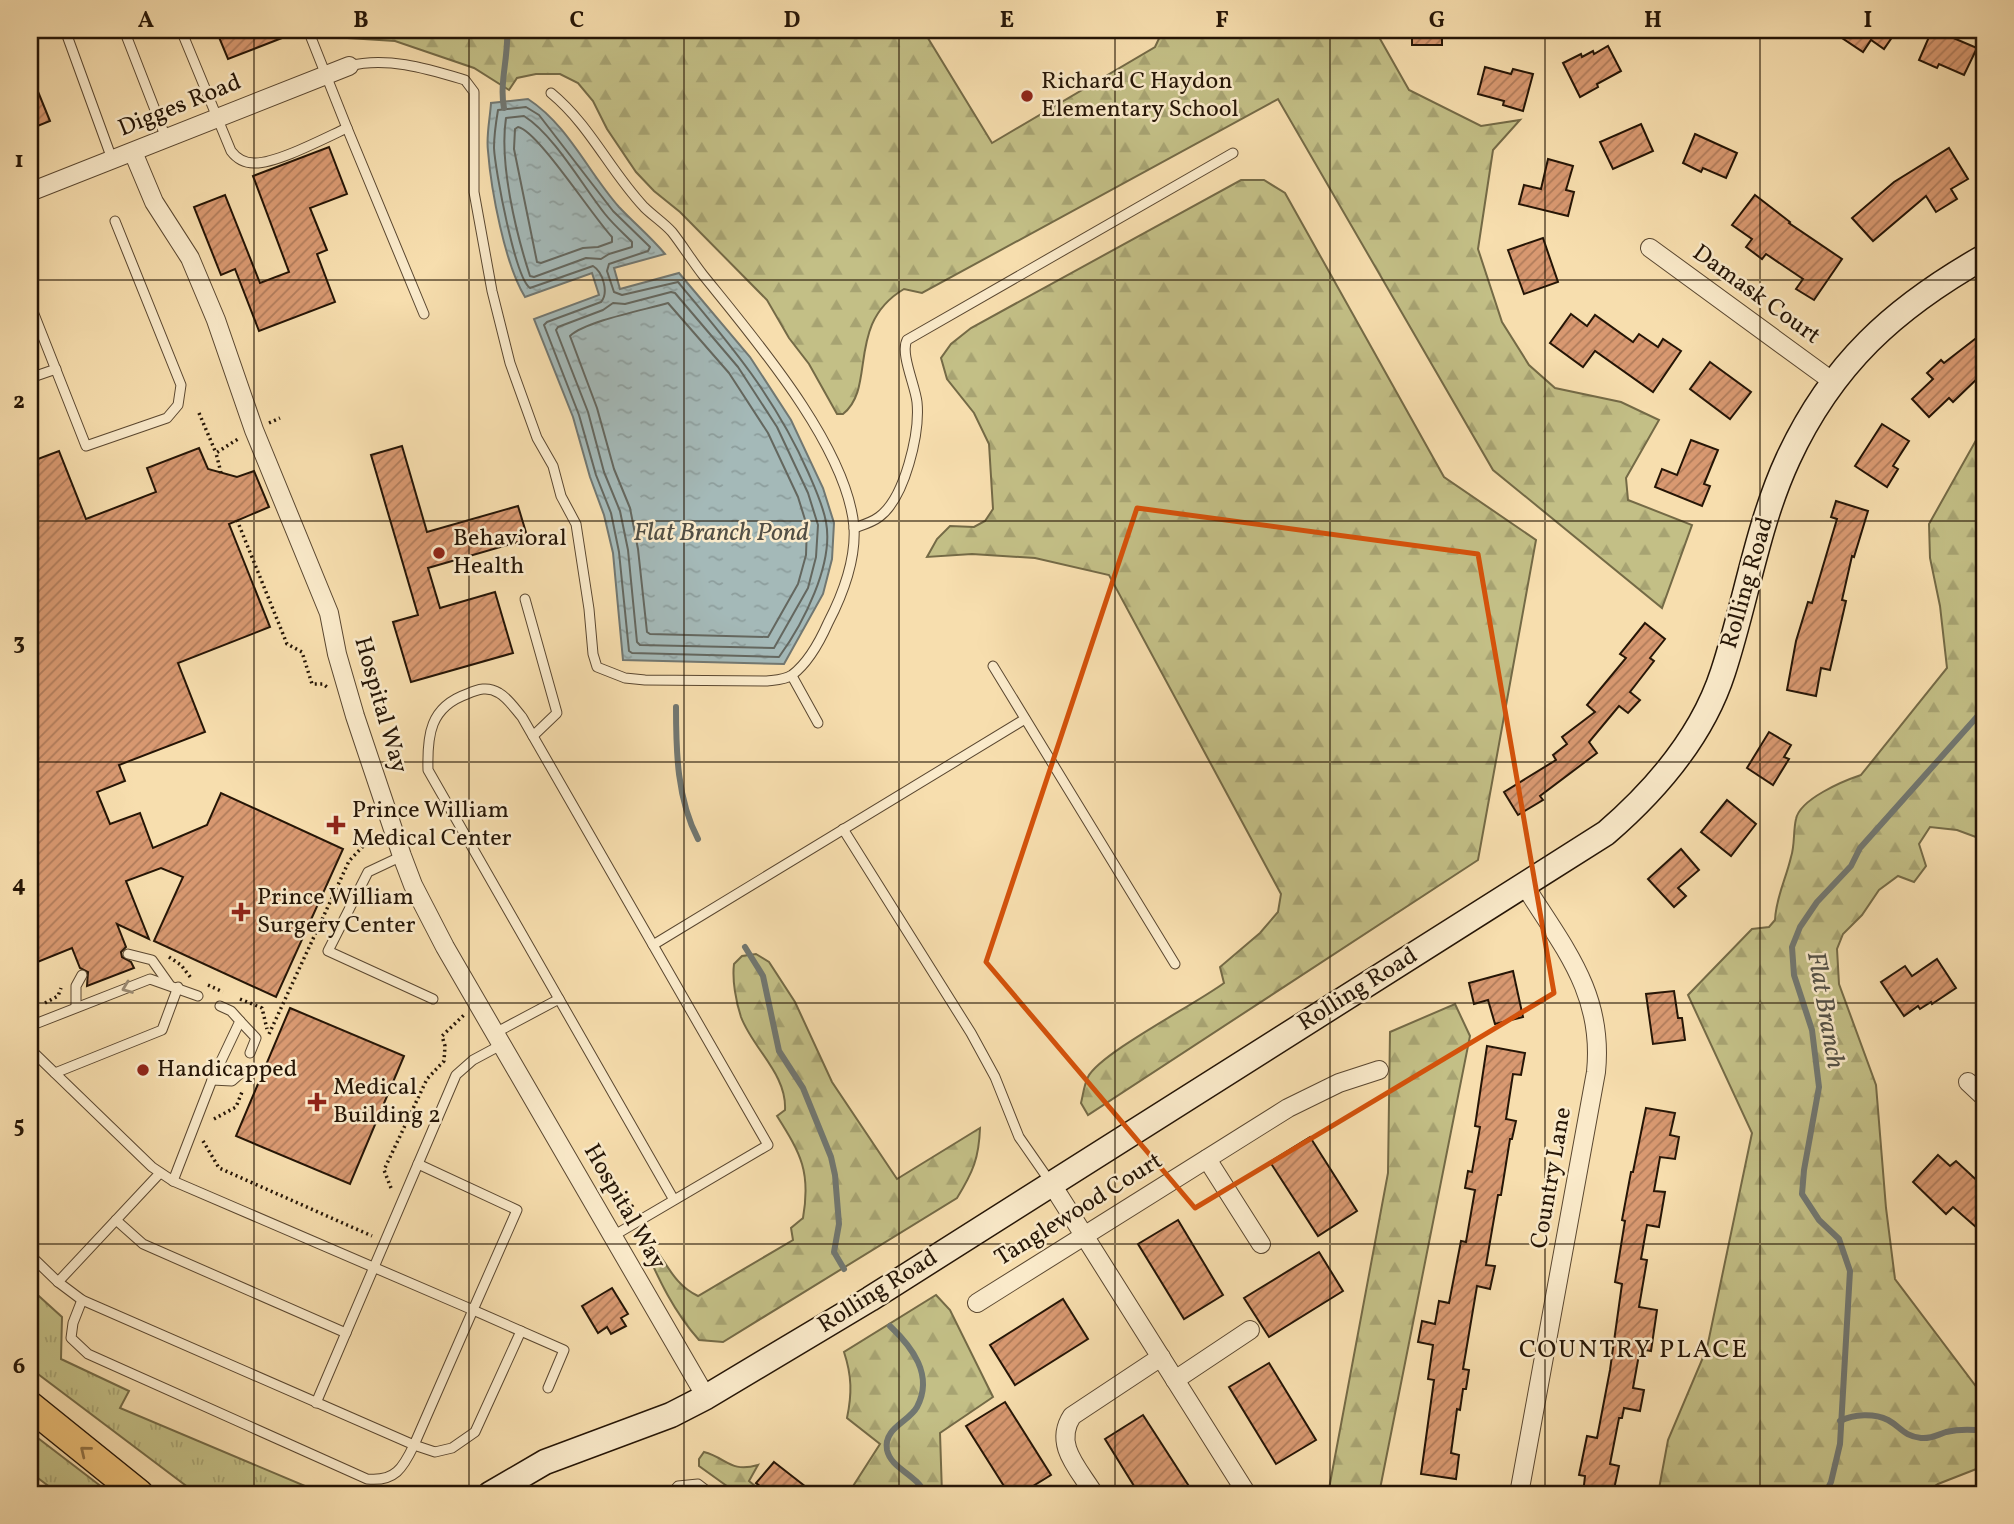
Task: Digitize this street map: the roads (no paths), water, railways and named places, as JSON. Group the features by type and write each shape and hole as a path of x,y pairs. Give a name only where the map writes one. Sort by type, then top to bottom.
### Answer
{"main road":[{"path":"30,1406 139,1494"}],"street":[{"name":"Digges Road","path":"30,192 349,66"},
{"name":"Hospital Way","path":"133,152 154,202 190,258 216,320 254,429 329,613 337,654 355,716 402,856 427,914 706,1397"},
{"name":"Damask Court","path":"1650,248 1832,382"},
{"name":"Rolling Road","path":"490,1494 559,1456 671,1415 706,1397 870,1299 1606,833 1645,798 1685,748 1706,712 1723,674 1771,505 1787,460 1808,419 1832,382 1873,336 1911,304 1948,277 1984,257"},
{"name":"Country Lane","path":"1520,1494 1596,1072 1598,1040 1593,1007 1582,977 1525,886"},
{"name":"Tanglewood Court","path":"977,1303 1313,1095 1359,1075 1378,1070"},
{"path":"1968,1082 1984,1097"},
{"path":"1207,1159 1261,1244"},
{"path":"1051,1183 1247,1494"},
{"path":"1175,1380 1250,1330"},
{"path":"1094,1494 1066,1448 1063,1437 1065,1426 1072,1416 1161,1357"}],"lane":[{"path":"65,30 112,159"},
{"path":"124,30 166,138"},
{"path":"181,30 234,156 250,163 272,160 347,128"},
{"path":"308,30 424,314"},
{"path":"349,66 383,63 410,65 466,80 474,92 474,192 492,291 510,363 537,438 553,466 561,496 576,524 597,667 625,678 645,680 767,681 792,676 815,648 841,596 850,565 854,528 840,477 824,443 775,368 670,231 645,207 617,173 577,116 551,93"},
{"path":"854,528 880,517 892,503 915,441 917,402 904,353 907,340 1233,153"},
{"path":"30,304 86,446 167,418 178,405 181,384 115,220"},
{"path":"30,378 56,369"},
{"path":"525,599 557,713 533,736"},
{"path":"993,666 1175,964"},
{"path":"792,676 818,723"},
{"path":"613,1236 768,1145 522,717 502,694 489,688 461,696 440,709 432,725 427,747 428,770 674,1200"},
{"path":"653,945 1025,719"},
{"path":"843,829 971,1033 995,1077 1019,1137 1051,1183"},
{"path":"402,856 369,872 328,951 433,999"},
{"path":"128,954 152,960 173,986"},
{"path":"76,1007 76,986 82,975"},
{"path":"30,1026 150,979 198,996"},
{"path":"55,1073 162,1030 173,986"},
{"path":"316,1403 456,1075 498,1039 559,999"},
{"path":"220,1006 231,1011 256,1038 250,1053"},
{"path":"173,1181 212,1080 240,1021"},
{"path":"30,1049 160,1173 173,1181 564,1350 548,1388"},
{"path":"212,1080 232,1081 241,1073"},
{"path":"82,1300 73,1323 71,1338 88,1354 367,1479 380,1480 404,1467 517,1210 418,1164"},
{"path":"58,1282 160,1173"},
{"path":"116,1220 143,1244 345,1333"},
{"path":"30,1255 82,1300 435,1452 452,1448 475,1432 521,1331"},
{"path":"671,1494 678,1486 698,1484 711,1494"}],"water":[{"name":"Flat Branch Pond","path":"528,99 555,122 619,207 665,254 614,268 620,289 679,273 750,357 791,420 823,488 834,523 832,559 823,594 784,664 623,660 613,553 604,515 573,417 534,319 599,295 592,273 525,297 505,247 492,186 488,145 491,103"}],"waterway":[{"path":"504,108 507,30"},
{"path":"676,707 677,758 682,792 698,839"},
{"name":"Flat Branch","path":"1825,1494 1831,1482 1840,1444 1850,1271 1839,1239 1819,1220 1802,1194 1819,1087 1812,1030 1794,975 1792,947 1800,927 1817,902 1851,866 1860,848 1984,709"},
{"path":"745,947 763,976 779,1051 803,1088 831,1157 839,1224 834,1252 844,1269"},
{"path":"890,1326 913,1352 922,1373 923,1384 917,1407 889,1436 887,1450 889,1457 916,1481 925,1494"},
{"path":"1840,1421 1858,1416 1877,1416 1888,1420 1906,1433 1921,1438 1956,1430 1984,1431"}],"place":[{"name":"Richard C Haydon Elementary School","path":"1027,96"},
{"name":"Behavioral Health","path":"439,553"},
{"name":"Prince William Medical Center","path":"336,825"},
{"name":"Prince William Surgery Center","path":"241,912"},
{"name":"Handicapped","path":"143,1070"},
{"name":"Medical Building 2","path":"317,1102"}],"district":[{"name":"COUNTRY PLACE","path":"1634,1350"}]}
